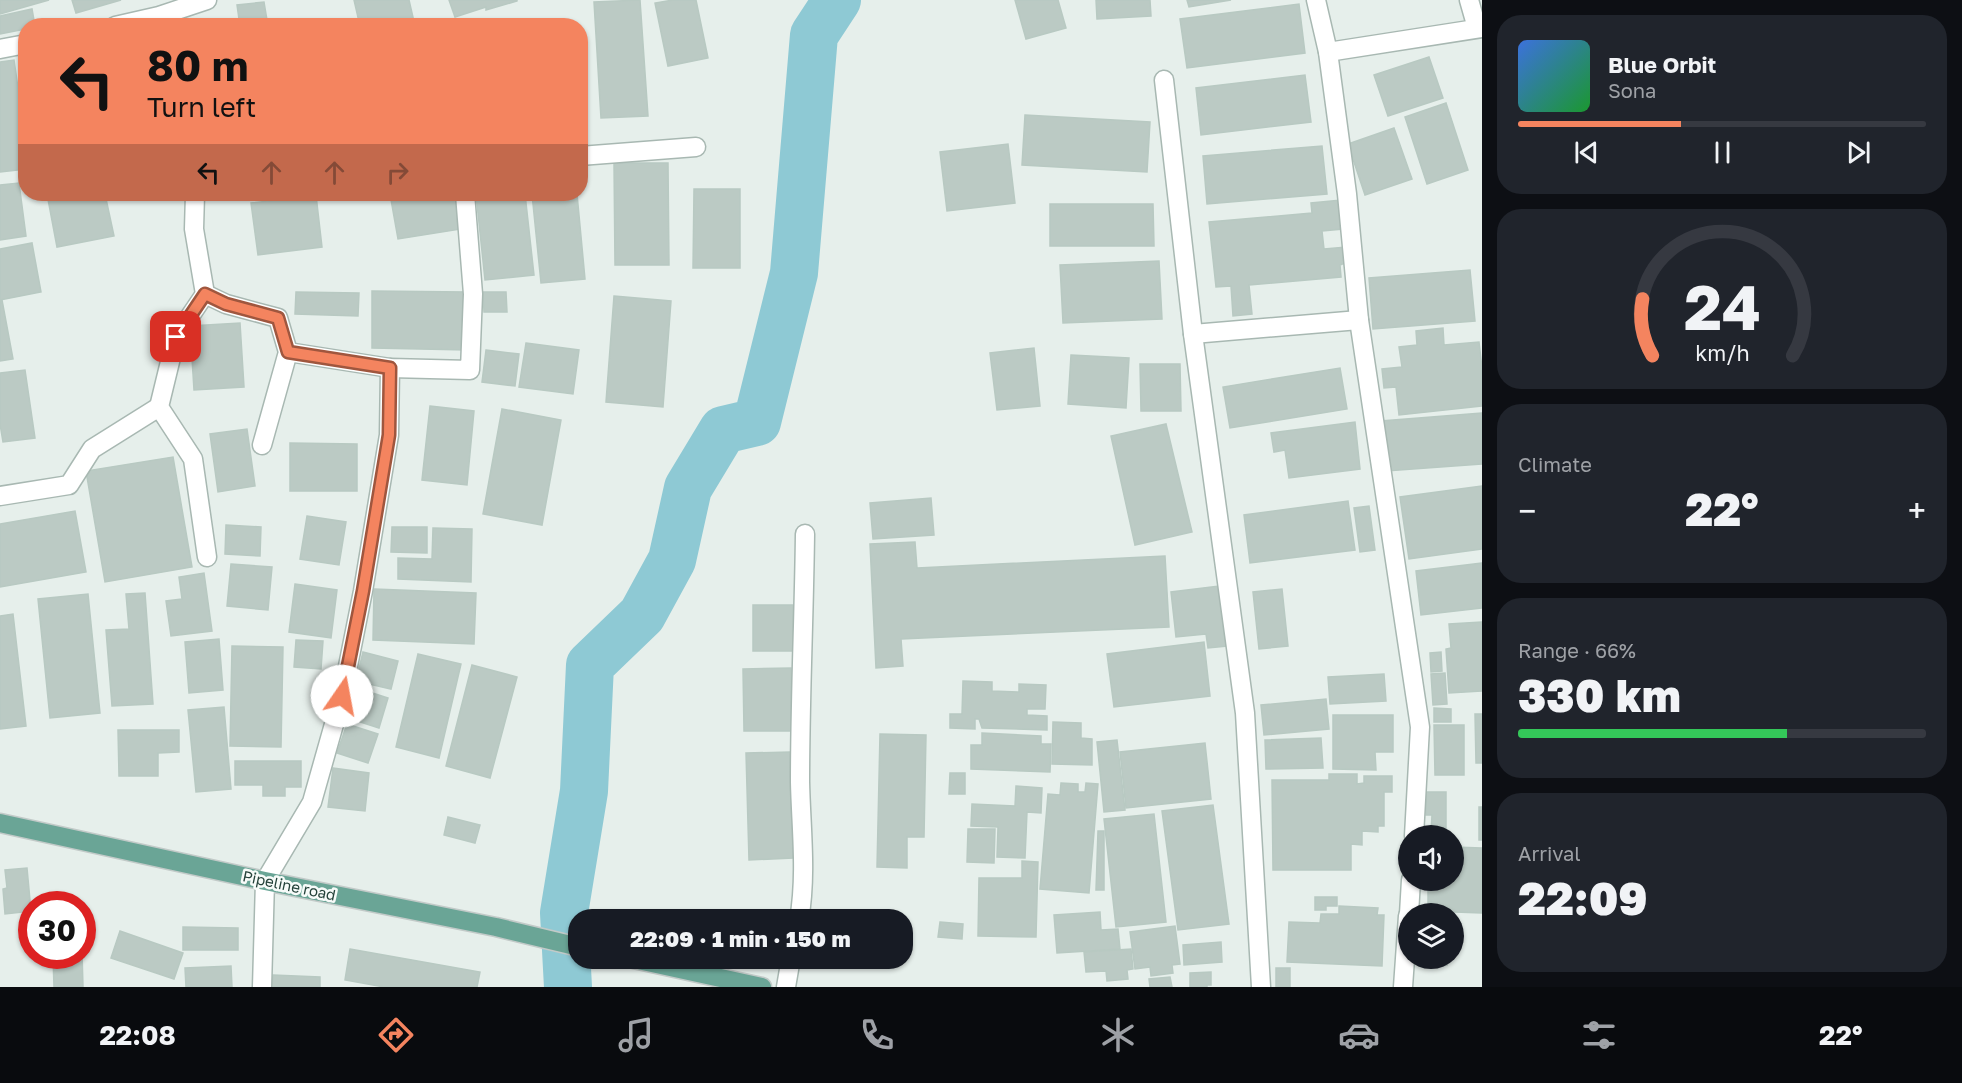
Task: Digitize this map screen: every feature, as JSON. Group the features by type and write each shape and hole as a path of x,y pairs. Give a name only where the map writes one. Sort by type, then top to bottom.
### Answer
{"main road":[{"name":"Pipeline road","path":"0,823 265,881 496,927 568,944"},
{"path":"679,969 762,987"}],"street":[{"path":"168,18 207,0"},
{"path":"1316,0 1328,52 1347,194 1359,320 1420,727 1415,825"},
{"path":"1328,52 1479,28 1469,0"},
{"path":"0,49 18,46"},
{"path":"1164,80 1193,334 1245,713 1261,987"},
{"path":"588,155 696,147"},
{"path":"0,496 69,485 92,450 159,407 176,337 205,294 195,229 195,201"},
{"path":"288,352 390,368 470,370 473,294 466,201"},
{"path":"205,294 226,304 278,318 288,352 262,445"},
{"path":"1193,334 1359,320"},
{"path":"262,987 265,881 312,802 342,696 363,591 389,435 390,368"},
{"path":"159,407 193,459 207,557"},
{"path":"801,909 803,831 800,783 805,534"},
{"path":"786,987 790,969"},
{"path":"1403,987 1404,969"}],"building":[{"path":"0,0 49,0 0,14"},
{"path":"72,0 121,0 76,13"},
{"path":"354,0 409,0 413,18 358,18"},
{"path":"449,0 517,1 486,10 486,7 455,17"},
{"path":"640,0 648,116 601,118 594,2"},
{"path":"696,0 708,58 668,66 655,3"},
{"path":"1015,0 1058,0 1066,28 1026,39"},
{"path":"1096,0 1150,0 1151,16 1097,19"},
{"path":"1187,0 1231,0 1189,7"},
{"path":"264,2 267,18 239,18 237,5"},
{"path":"1299,4 1305,53 1187,68 1180,19"},
{"path":"32,9 34,18 18,18 18,31 0,34 0,16"},
{"path":"1429,57 1443,98 1388,116 1374,75"},
{"path":"14,60 18,88 18,170 0,172 0,62"},
{"path":"1305,75 1311,122 1201,135 1196,88"},
{"path":"1446,103 1468,170 1427,184 1405,117"},
{"path":"1025,115 1150,122 1147,172 1022,165"},
{"path":"1394,128 1412,179 1365,195 1348,144"},
{"path":"1008,144 1015,203 947,211 940,152"},
{"path":"1322,146 1327,194 1207,204 1203,156"},
{"path":"614,163 668,163 669,265 615,265"},
{"path":"18,183 18,201 21,201 26,236 0,240 0,185"},
{"path":"694,189 740,189 740,268 693,268"},
{"path":"1341,200 1343,229 1322,231 1324,249 1346,247 1347,262 1340,265 1341,277 1249,285 1252,314 1233,316 1231,286 1216,287 1209,222 1312,213 1311,203"},
{"path":"48,201 106,201 114,236 57,247"},
{"path":"317,201 322,247 258,255 251,203"},
{"path":"391,201 456,201 461,229 398,239"},
{"path":"477,201 526,201 534,275 485,280"},
{"path":"533,201 578,201 585,279 541,283"},
{"path":"1050,204 1153,204 1154,246 1050,246"},
{"path":"32,243 41,292 0,300 0,249"},
{"path":"1159,261 1162,319 1063,323 1060,265"},
{"path":"1470,270 1475,321 1373,329 1369,278"},
{"path":"372,291 467,292 467,350 372,348"},
{"path":"296,292 359,293 358,316 295,314"},
{"path":"483,292 506,292 507,312 484,312"},
{"path":"614,296 671,301 663,407 606,402"},
{"path":"2,300 13,359 0,361 0,301"},
{"path":"240,323 244,387 194,390 190,326"},
{"path":"1443,328 1444,345 1479,342 1482,406 1399,415 1396,387 1384,388 1382,369 1402,367 1399,347 1417,345 1416,331"},
{"path":"526,343 579,350 573,394 519,387"},
{"path":"1034,348 1040,406 997,410 990,353"},
{"path":"486,350 519,354 515,386 482,382"},
{"path":"1071,355 1129,358 1126,408 1068,404"},
{"path":"1140,364 1180,364 1181,411 1141,411"},
{"path":"1340,368 1347,409 1230,428 1223,387"},
{"path":"25,370 35,438 3,442 0,424 0,373"},
{"path":"430,406 474,411 467,485 422,480"},
{"path":"502,409 561,420 542,525 483,514"},
{"path":"1482,413 1482,464 1386,471 1381,421"},
{"path":"1355,422 1360,469 1289,478 1285,450 1274,452 1271,433"},
{"path":"1166,424 1192,532 1135,545 1111,436"},
{"path":"247,429 255,486 218,492 210,434"},
{"path":"290,443 357,444 357,491 290,491"},
{"path":"173,457 192,567 105,582 86,471"},
{"path":"1482,486 1482,549 1409,559 1400,497"},
{"path":"931,498 934,535 873,539 870,503"},
{"path":"1348,501 1355,550 1250,563 1244,515"},
{"path":"1369,506 1375,550 1360,552 1354,508"},
{"path":"75,511 86,572 0,587 0,524"},
{"path":"307,516 346,522 339,565 300,559"},
{"path":"226,525 261,527 260,556 225,554"},
{"path":"392,527 427,527 427,553 391,552"},
{"path":"433,528 472,529 471,582 398,579 398,558 432,559"},
{"path":"915,542 917,568 1165,556 1169,627 901,639 903,666 876,668 870,544"},
{"path":"1482,563 1482,608 1421,615 1416,571"},
{"path":"231,564 272,567 268,610 227,606"},
{"path":"204,573 212,631 171,636 166,601 182,599 179,577"},
{"path":"295,584 337,590 331,638 289,632"},
{"path":"1219,586 1227,646 1208,648 1206,634 1176,637 1171,592"},
{"path":"374,589 476,593 474,644 373,640"},
{"path":"1282,589 1288,646 1259,649 1253,592"},
{"path":"145,593 153,704 112,706 106,630 129,629 126,594"},
{"path":"88,594 100,713 50,718 38,599"},
{"path":"753,605 793,605 793,651 753,651"},
{"path":"13,614 26,726 0,729 0,616"},
{"path":"1482,622 1482,691 1449,693 1446,649 1451,648 1449,624"},
{"path":"219,639 223,690 189,693 185,642"},
{"path":"296,640 323,641 321,669 294,667"},
{"path":"1204,642 1210,696 1114,707 1107,654"},
{"path":"232,646 283,647 281,747 230,746"},
{"path":"363,652 398,661 391,689 356,681"},
{"path":"1441,652 1442,671 1431,672 1430,653"},
{"path":"418,654 461,664 439,758 396,747"},
{"path":"472,665 517,677 490,778 446,766"},
{"path":"791,668 792,731 744,731 743,669"},
{"path":"1445,673 1447,704 1433,705 1431,674"},
{"path":"1384,674 1386,701 1330,704 1328,677"},
{"path":"963,681 992,682 992,691 1019,692 1019,684 1046,685 1045,709 1027,709 1027,715 1047,716 1047,730 982,728 979,719 975,719 975,729 950,728 950,714 962,714"},
{"path":"357,688 388,698 379,728 348,718"},
{"path":"1326,699 1329,729 1264,735 1261,705"},
{"path":"224,707 231,789 196,792 188,710"},
{"path":"1434,708 1451,709 1451,722 1434,722"},
{"path":"1475,714 1482,714 1482,763 1476,763"},
{"path":"1333,715 1393,715 1393,752 1375,752 1376,770 1333,769"},
{"path":"1053,722 1081,723 1081,738 1092,739 1092,765 1052,764"},
{"path":"347,724 378,734 368,763 337,753"},
{"path":"1434,725 1464,725 1464,775 1435,775"},
{"path":"118,730 179,730 179,752 158,753 158,776 119,776"},
{"path":"982,733 1041,736 1041,744 1051,744 1050,772 971,769 971,745 982,745"},
{"path":"880,734 926,735 924,837 907,837 907,868 877,867"},
{"path":"1321,738 1323,768 1266,769 1265,740"},
{"path":"1117,740 1125,810 1104,812 1097,742"},
{"path":"1205,743 1211,799 1126,808 1120,752"},
{"path":"790,752 793,858 749,860 746,753"},
{"path":"235,761 301,761 301,787 285,787 285,796 263,796 263,785 235,785"},
{"path":"333,768 369,773 365,811 328,807"},
{"path":"950,773 965,773 965,794 949,794"},
{"path":"1329,774 1357,774 1357,784 1364,783 1364,776 1392,776 1392,792 1384,792 1384,826 1378,826 1378,832 1362,831 1362,845 1351,844 1351,870 1273,870 1272,780 1329,780"},
{"path":"1061,783 1078,784 1078,792 1085,792 1086,783 1098,784 1089,893 1040,889 1048,794 1060,795"},
{"path":"1016,786 1042,788 1041,813 1027,812 1025,858 997,857 998,827 971,826 972,804 1015,806"},
{"path":"1426,792 1446,792 1446,825 1431,825 1432,815 1426,815"},
{"path":"1213,805 1229,924 1178,930 1162,811"},
{"path":"1479,807 1482,807 1482,840 1479,840"},
{"path":"1154,814 1166,922 1116,927 1104,819"},
{"path":"448,817 480,825 475,843 444,835"},
{"path":"968,829 995,829 994,863 967,862"},
{"path":"1098,831 1104,831 1104,890 1096,890"},
{"path":"1464,847 1482,848 1482,913 1464,912 1464,903 1428,903 1428,891 1464,891"},
{"path":"1022,861 1038,862 1036,937 978,936 979,878 1022,878"},
{"path":"27,868 29,891 18,891 18,912 5,914 3,889 7,888 5,870"},
{"path":"1315,897 1337,897 1337,906 1326,906 1326,910 1315,910"},
{"path":"1339,906 1378,908 1377,915 1384,915 1382,966 1287,962 1289,922 1320,923 1321,914 1339,914"},
{"path":"1100,912 1101,930 1118,929 1120,949 1057,953 1054,915"},
{"path":"940,922 963,924 962,939 938,937"},
{"path":"1175,926 1180,964 1172,965 1173,973 1151,976 1150,967 1135,969 1130,932"},
{"path":"183,927 238,928 238,950 183,950"},
{"path":"120,931 183,953 174,979 111,958"},
{"path":"1221,942 1222,962 1184,965 1183,945"},
{"path":"350,949 480,972 477,987 384,987 345,980"},
{"path":"1131,949 1133,969 1127,970 1128,979 1107,981 1106,971 1086,972 1084,952"},
{"path":"231,966 232,987 186,987 185,968"},
{"path":"1276,968 1290,968 1290,987 1276,987"},
{"path":"53,969 82,969 83,987 54,987"},
{"path":"1211,972 1211,985 1190,987 1190,973"},
{"path":"273,975 320,977 320,987 272,987"},
{"path":"1170,977 1172,987 1150,987 1149,979"}],"waterway":[{"path":"568,987 564,913 584,791 590,665 642,615 672,560 688,488 723,430 757,422 794,273 814,35 837,0"}],"route":[{"path":"176,337 205,294 226,304 278,318 288,352 390,368 389,435 363,591 342,696"}]}
